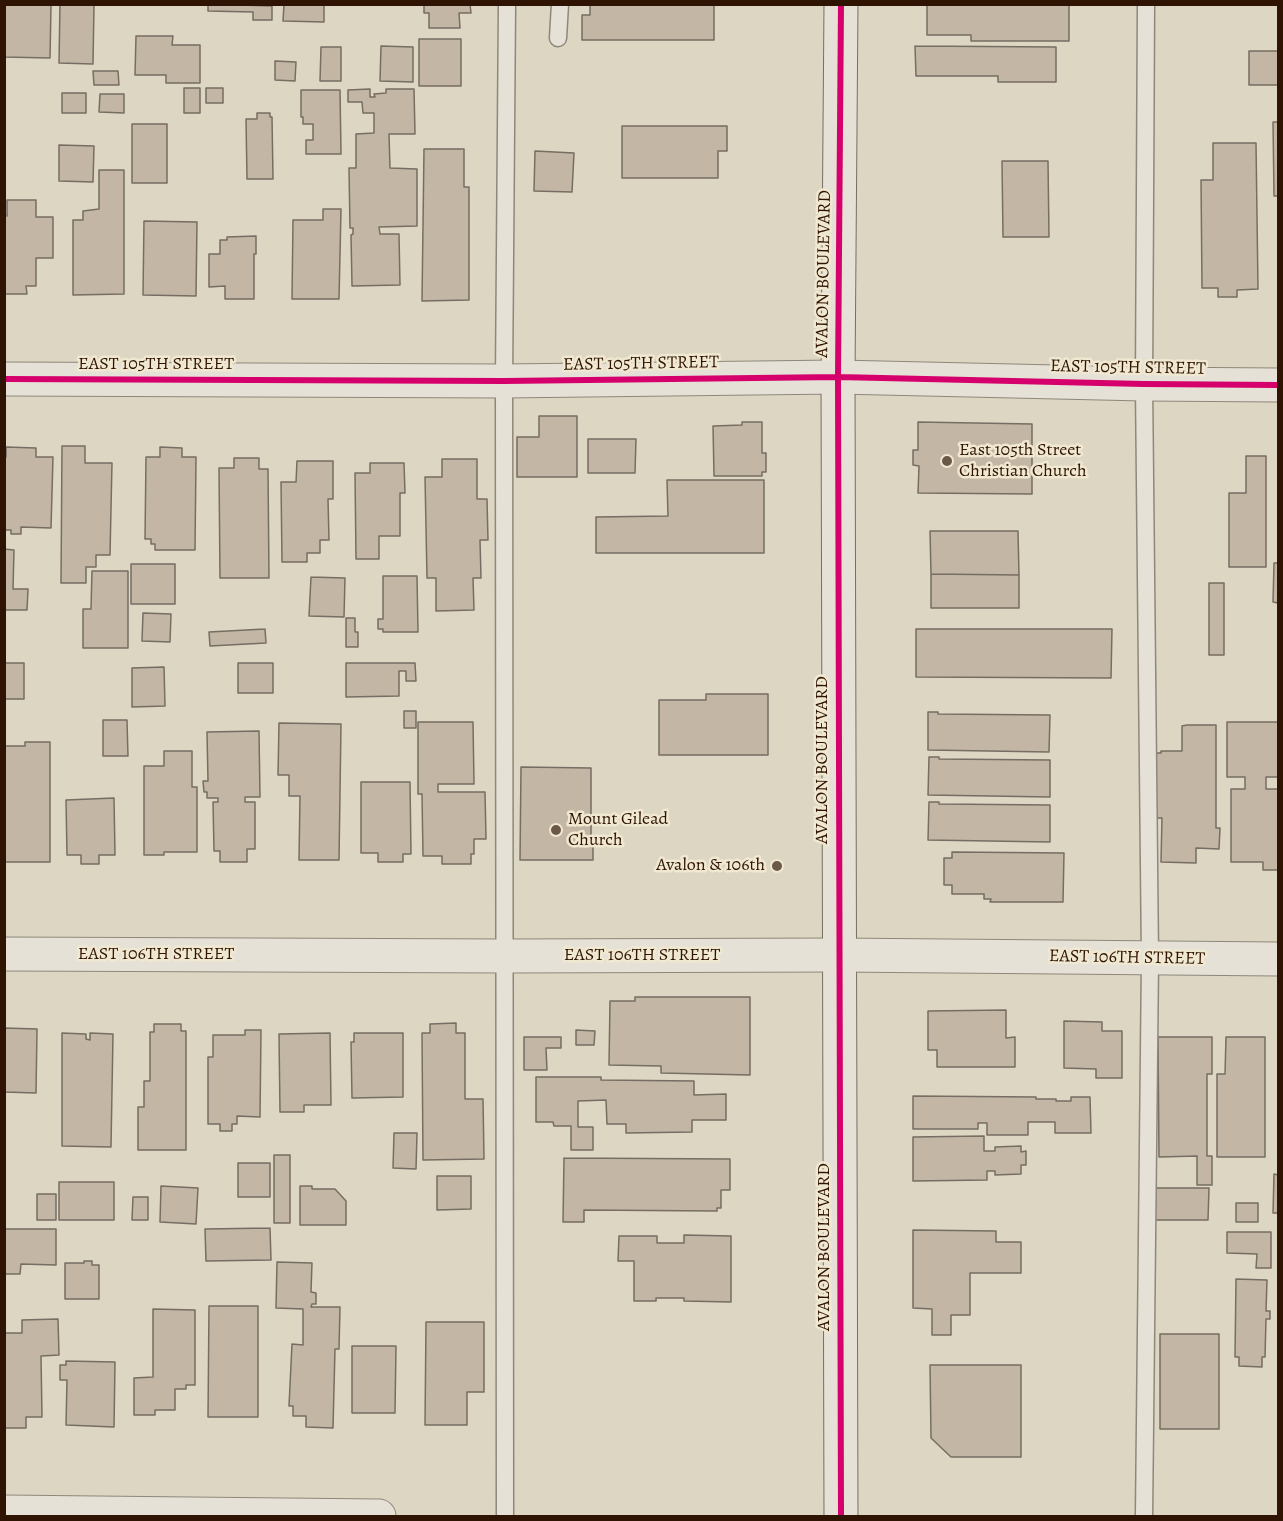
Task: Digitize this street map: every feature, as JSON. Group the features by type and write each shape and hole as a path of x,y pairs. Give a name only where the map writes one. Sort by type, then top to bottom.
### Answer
{"street":[{"name":"AVALON BOULEVARD","path":"841,4 838,377 841,1516"},
{"name":"EAST 105TH STREET","path":"4,379 504,381 838,377 1278,385"},
{"name":"EAST 106TH STREET","path":"4,954 838,955 1278,959"},
{"path":"4,1512 379,1516"}],"lane":[{"path":"505,1516 504,381 507,4"},
{"path":"558,38 560,4"},
{"path":"1144,1516 1150,959 1144,384 1146,4"}],"building":[{"path":"4,4 51,4 50,58 4,57"},
{"path":"60,4 94,4 93,64 59,63"},
{"path":"208,4 272,6 272,20 253,20 253,12 208,11"},
{"path":"284,4 324,4 324,22 283,21"},
{"path":"424,4 470,4 471,13 459,13 460,28 429,28 429,13 424,13"},
{"path":"590,4 714,4 714,40 582,40 582,15 590,15"},
{"path":"927,4 1069,4 1069,41 971,41 971,35 927,35"},
{"path":"136,36 173,36 172,45 200,45 200,83 166,83 166,75 135,75"},
{"path":"419,39 461,39 461,86 419,86"},
{"path":"381,46 413,47 413,82 380,81"},
{"path":"915,46 1056,47 1056,82 998,82 998,76 916,76"},
{"path":"321,47 341,47 341,81 320,81"},
{"path":"1249,51 1278,51 1278,85 1249,85"},
{"path":"275,61 296,62 295,81 275,80"},
{"path":"93,71 118,71 119,85 94,85"},
{"path":"184,88 200,88 200,113 184,113"},
{"path":"206,88 223,88 223,103 206,103"},
{"path":"370,89 370,97 375,97 374,94 386,93 386,89 414,89 415,134 389,134 390,168 417,169 417,226 379,227 380,234 399,234 400,285 352,286 351,235 353,228 350,228 349,168 356,168 356,134 374,133 374,113 363,113 362,102 348,102 348,90"},
{"path":"301,90 340,90 341,154 306,154 306,140 313,140 313,124 303,124"},
{"path":"62,93 86,93 86,113 62,113"},
{"path":"100,94 124,94 124,113 99,112"},
{"path":"257,113 270,113 272,117 273,179 247,179 246,119 257,119"},
{"path":"1273,122 1278,122 1278,196 1274,196"},
{"path":"132,124 167,124 167,183 132,183"},
{"path":"622,126 727,126 727,151 718,151 718,178 622,178"},
{"path":"1213,143 1256,143 1258,289 1237,290 1237,297 1218,297 1218,288 1202,288 1201,180 1213,180"},
{"path":"59,145 94,146 93,182 59,181"},
{"path":"424,149 464,149 464,187 469,187 469,300 422,301"},
{"path":"535,151 574,153 572,192 534,191"},
{"path":"1002,161 1048,161 1049,237 1003,237"},
{"path":"99,170 124,170 124,294 73,295 73,220 83,220 83,211 99,209"},
{"path":"7,200 36,200 36,217 53,217 53,258 36,258 36,286 26,286 27,294 4,294 4,216 7,216"},
{"path":"323,209 341,209 339,299 292,299 293,220 323,220"},
{"path":"144,221 197,222 196,296 143,295"},
{"path":"256,236 254,299 225,299 225,286 209,287 209,254 220,254 220,240 227,240 227,237"},
{"path":"539,416 577,416 577,477 517,477 517,437 539,437"},
{"path":"742,422 762,422 762,453 766,453 766,472 762,472 762,476 714,476 713,426 742,425"},
{"path":"918,422 1032,424 1032,494 918,493 919,466 913,465 913,450 918,450"},
{"path":"588,439 636,439 635,473 588,473"},
{"path":"62,446 85,446 85,463 112,463 110,555 96,555 96,567 86,567 86,583 61,583"},
{"path":"6,447 36,448 36,457 53,457 51,528 21,527 21,534 11,534 11,530 4,530"},
{"path":"160,447 182,448 182,457 196,457 195,550 155,550 155,544 151,544 151,539 145,539 146,457 160,457"},
{"path":"1246,456 1266,456 1266,567 1229,567 1229,493 1246,493"},
{"path":"234,458 259,458 259,469 268,469 269,578 220,578 219,468 234,468"},
{"path":"442,459 477,459 477,499 487,499 488,540 480,540 481,578 473,578 474,610 436,611 436,578 427,578 425,477 442,477"},
{"path":"297,461 333,461 333,499 328,499 329,540 320,540 320,553 307,553 307,562 282,562 281,482 296,482"},
{"path":"370,463 404,463 405,493 400,493 400,536 379,536 379,559 356,559 355,473 370,473"},
{"path":"667,480 764,480 764,553 596,553 596,517 668,516"},
{"path":"930,531 1018,531 1019,575 931,574"},
{"path":"4,549 14,550 13,589 28,589 27,610 4,610"},
{"path":"1274,563 1278,563 1278,603 1273,602"},
{"path":"131,564 175,564 175,604 131,604"},
{"path":"92,571 128,571 128,648 83,648 83,609 91,609"},
{"path":"931,574 1019,575 1019,608 931,608"},
{"path":"383,576 417,576 418,632 383,632 383,629 378,629 378,619 383,619"},
{"path":"311,577 345,578 344,617 309,616"},
{"path":"1209,583 1224,583 1224,655 1209,655"},
{"path":"143,613 171,614 170,642 142,641"},
{"path":"346,618 355,618 358,647 346,647"},
{"path":"265,629 266,643 210,646 209,632"},
{"path":"916,629 1112,629 1111,678 916,677"},
{"path":"4,663 24,663 24,699 4,699"},
{"path":"238,663 273,663 273,693 238,693"},
{"path":"346,663 415,663 416,681 406,681 406,671 399,671 399,696 346,697"},
{"path":"164,667 165,706 132,707 132,668"},
{"path":"706,694 768,694 768,755 659,755 659,700 706,700"},
{"path":"404,711 416,711 416,728 404,728"},
{"path":"928,712 1050,715 1049,752 928,750"},
{"path":"103,720 127,720 128,756 103,756"},
{"path":"418,722 473,722 474,784 438,784 438,792 485,792 486,839 474,839 471,864 442,864 442,856 423,856 422,794 418,794"},
{"path":"1227,722 1278,722 1278,777 1266,777 1266,789 1278,789 1278,870 1263,870 1263,862 1231,862 1231,789 1245,789 1245,777 1227,777"},
{"path":"279,723 341,724 339,860 299,860 300,796 289,796 289,775 278,775"},
{"path":"1216,725 1216,828 1220,828 1219,849 1196,848 1196,863 1161,862 1162,818 1155,818 1155,753 1182,751 1182,726"},
{"path":"259,731 260,797 245,797 245,802 255,802 255,849 247,849 247,862 220,862 220,851 214,851 213,802 218,802 218,798 207,798 207,792 204,792 203,781 208,781 207,732"},
{"path":"25,742 50,742 50,862 4,862 4,746 25,746"},
{"path":"164,751 192,751 192,787 197,787 197,852 164,852 164,855 144,855 144,766 164,766"},
{"path":"929,757 1050,760 1050,797 928,795"},
{"path":"521,767 591,768 593,860 520,860"},
{"path":"361,782 410,782 411,854 403,854 403,862 378,862 378,853 361,853"},
{"path":"114,798 115,855 99,855 99,864 81,864 81,855 67,855 66,800"},
{"path":"929,802 1050,805 1050,842 928,840"},
{"path":"952,852 1064,853 1063,902 990,902 991,899 984,899 984,894 952,894 952,885 944,885 944,858 952,858"},
{"path":"635,997 750,997 750,1075 661,1073 661,1066 609,1065 610,1001 635,1001"},
{"path":"1006,1010 1006,1038 1015,1037 1015,1067 937,1067 937,1050 928,1050 928,1011"},
{"path":"1064,1021 1102,1022 1102,1031 1122,1031 1122,1078 1096,1078 1096,1069 1064,1068"},
{"path":"456,1023 456,1033 465,1033 465,1099 483,1099 484,1159 423,1160 422,1033 430,1033 430,1024"},
{"path":"154,1024 181,1024 181,1031 186,1031 186,1150 138,1150 138,1107 144,1107 144,1081 150,1081 150,1032 154,1032"},
{"path":"4,1028 37,1029 36,1093 4,1092"},
{"path":"245,1030 261,1030 260,1117 237,1116 237,1124 232,1124 232,1131 220,1131 220,1124 208,1124 208,1057 213,1057 213,1035 245,1035"},
{"path":"576,1030 595,1031 594,1045 576,1045"},
{"path":"62,1033 86,1034 86,1039 90,1040 90,1033 113,1034 111,1147 62,1146"},
{"path":"330,1033 331,1105 304,1105 304,1112 280,1112 279,1034"},
{"path":"354,1033 403,1033 403,1097 352,1098 351,1042 354,1042"},
{"path":"524,1037 561,1037 561,1048 546,1048 547,1070 524,1070"},
{"path":"1158,1037 1212,1037 1212,1074 1207,1074 1207,1156 1212,1156 1212,1185 1197,1185 1197,1156 1159,1157"},
{"path":"1226,1037 1265,1037 1265,1157 1217,1157 1217,1074 1225,1074"},
{"path":"536,1077 694,1081 694,1095 726,1094 726,1120 692,1120 692,1132 626,1133 626,1124 607,1124 606,1100 578,1101 578,1127 593,1127 593,1150 571,1150 571,1126 554,1126 553,1122 536,1122"},
{"path":"913,1096 1036,1097 1036,1099 1056,1099 1056,1101 1071,1101 1071,1097 1090,1097 1091,1133 1055,1133 1055,1122 1028,1122 1028,1135 987,1135 987,1123 978,1123 978,1129 913,1129"},
{"path":"394,1133 417,1133 416,1169 393,1168"},
{"path":"984,1136 984,1151 995,1151 995,1147 1021,1146 1021,1152 1026,1151 1026,1165 1021,1165 1021,1174 995,1175 995,1171 987,1171 987,1180 913,1181 913,1137"},
{"path":"274,1155 290,1155 290,1223 274,1223"},
{"path":"564,1158 730,1159 730,1190 721,1190 721,1208 717,1208 717,1211 584,1210 584,1222 563,1222"},
{"path":"238,1163 270,1163 270,1197 238,1197"},
{"path":"1274,1174 1278,1175 1278,1213 1273,1213"},
{"path":"437,1176 471,1176 471,1209 437,1210"},
{"path":"59,1182 114,1182 114,1220 59,1220"},
{"path":"161,1186 198,1188 196,1224 160,1222"},
{"path":"300,1186 312,1186 312,1189 335,1189 346,1201 346,1225 300,1225"},
{"path":"1156,1188 1209,1188 1208,1220 1155,1220"},
{"path":"37,1194 56,1194 56,1220 37,1220"},
{"path":"133,1197 148,1197 148,1220 132,1220"},
{"path":"1236,1203 1258,1203 1258,1222 1236,1222"},
{"path":"270,1228 271,1260 206,1261 205,1229"},
{"path":"4,1229 56,1229 56,1265 21,1264 20,1274 4,1274"},
{"path":"913,1230 996,1231 996,1242 1021,1242 1021,1273 970,1273 970,1315 951,1315 951,1335 932,1335 932,1309 913,1308"},
{"path":"1227,1232 1271,1232 1271,1268 1256,1268 1257,1254 1227,1253"},
{"path":"684,1235 731,1236 731,1302 684,1301 684,1298 634,1301 634,1261 618,1261 619,1236 657,1236 657,1243 684,1243"},
{"path":"84,1261 92,1261 92,1265 99,1265 99,1299 65,1299 65,1263 84,1263"},
{"path":"277,1262 312,1263 311,1292 316,1293 316,1304 312,1304 311,1307 340,1307 339,1349 335,1349 333,1428 306,1427 306,1416 293,1416 293,1406 289,1406 292,1344 303,1345 303,1309 276,1308"},
{"path":"1236,1279 1267,1280 1266,1311 1270,1311 1270,1319 1266,1319 1265,1357 1262,1357 1262,1367 1239,1366 1239,1357 1235,1357"},
{"path":"209,1306 258,1306 258,1417 208,1417"},
{"path":"153,1309 195,1310 195,1385 186,1385 186,1389 175,1389 175,1410 155,1410 155,1415 134,1415 134,1378 153,1377"},
{"path":"58,1319 59,1355 41,1356 42,1417 26,1417 26,1428 4,1428 4,1333 22,1333 22,1320"},
{"path":"426,1322 484,1322 484,1392 467,1392 467,1425 425,1425"},
{"path":"1160,1334 1219,1334 1219,1429 1160,1429"},
{"path":"352,1346 396,1346 395,1413 352,1413"},
{"path":"66,1361 115,1362 114,1427 66,1425 67,1380 60,1380 60,1365 66,1365"},
{"path":"930,1365 1021,1365 1021,1457 951,1457 931,1438"}],"cycle path":[{"path":"841,4 838,377 841,1516"},
{"path":"4,379 504,381 838,377 1278,385"}],"place":[{"name":"East 105th Street Christian Church","path":"947,461"},
{"name":"Mount Gilead Church","path":"556,830"},
{"name":"Avalon & 106th","path":"777,866"}]}
